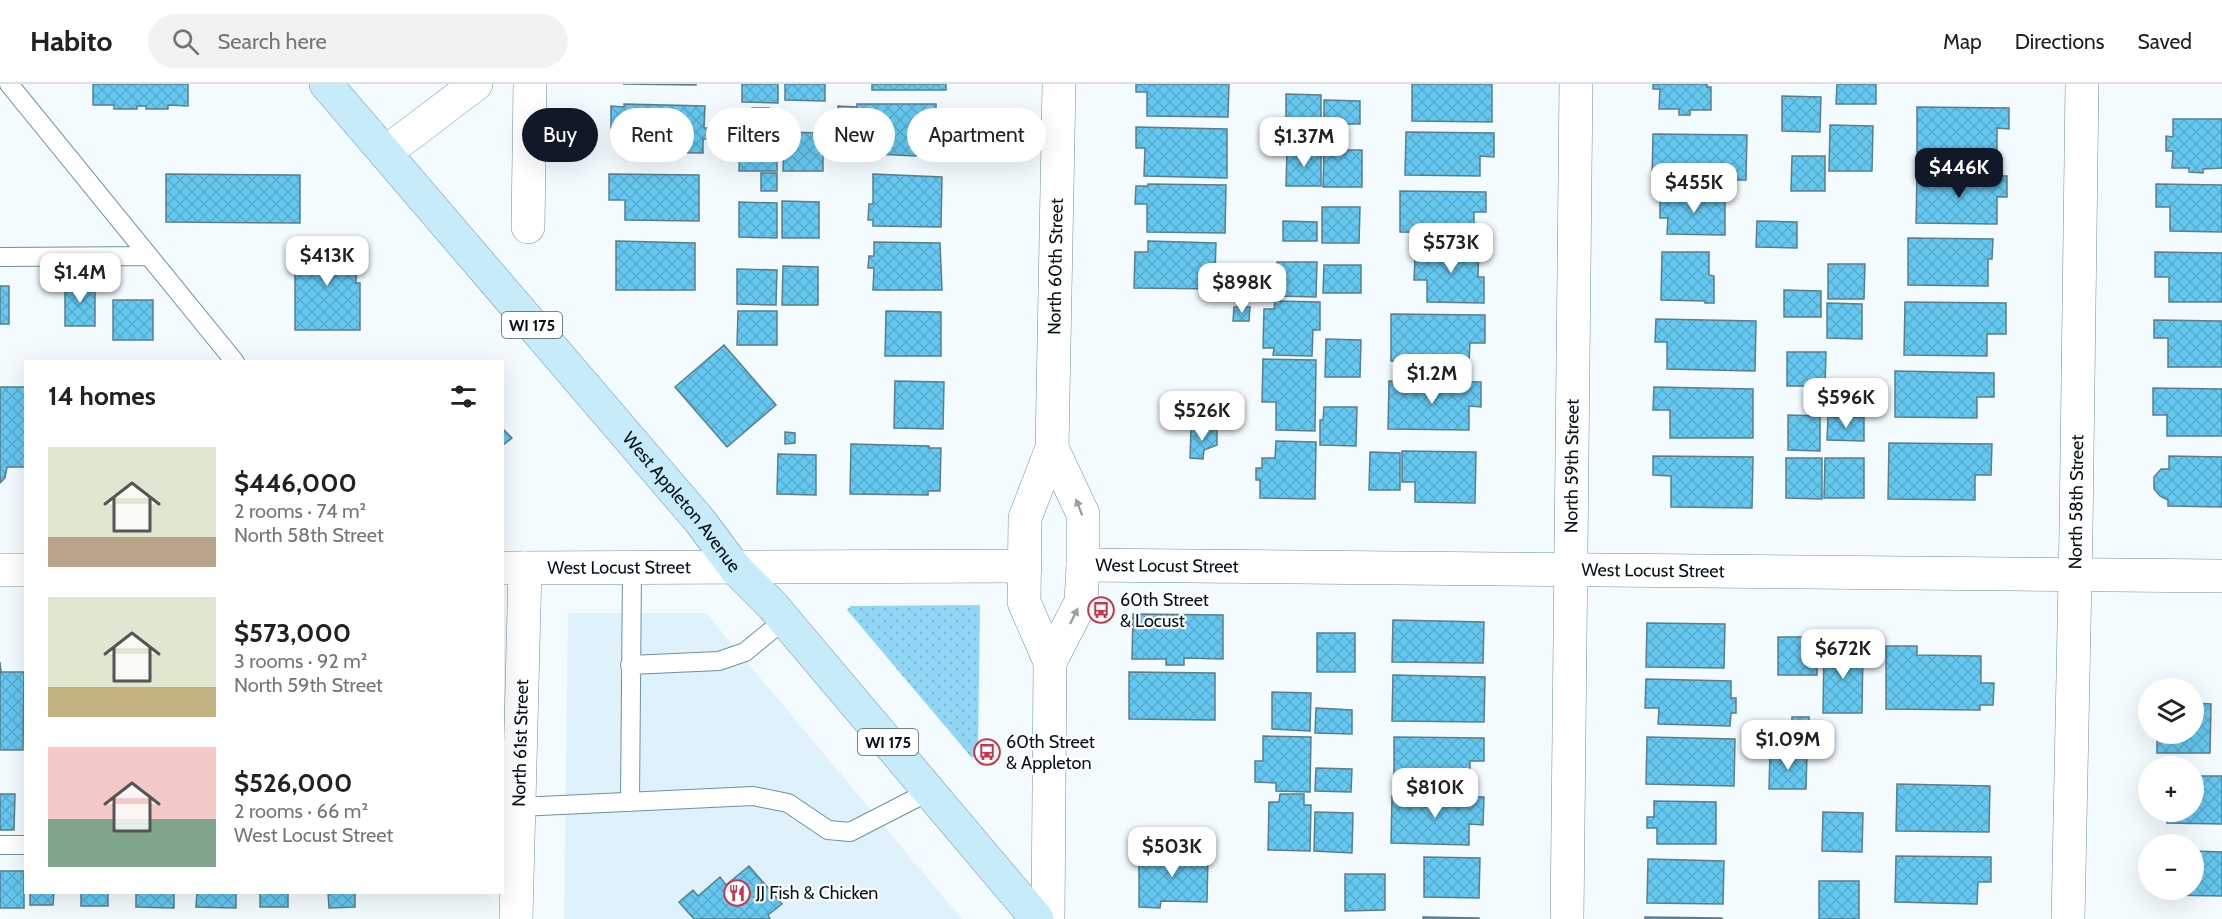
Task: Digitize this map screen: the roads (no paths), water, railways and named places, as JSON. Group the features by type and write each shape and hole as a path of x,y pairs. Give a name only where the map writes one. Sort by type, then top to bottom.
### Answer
{"main road":[{"name":"West Appleton Avenue","path":"326,84 699,521 735,568 784,620 1037,919"}],"street":[{"path":"385,153 476,84"},
{"path":"528,227 530,84"},
{"name":"North 60th Street","path":"1048,919 1050,662 1024,602 1024,566 1025,518 1052,447 1059,84"},
{"name":"North 59th Street","path":"1567,919 1576,84"},
{"name":"North 58th Street","path":"2068,919 2076,574 2082,84"},
{"name":"North 60th Street","path":"1050,662 1081,602 1083,565 1083,514 1052,447"},
{"name":"West Locust Street","path":"1083,565 2222,576"},
{"name":"West Locust Street","path":"514,568 1024,566"},
{"name":"North 61st Street","path":"514,568 519,807 510,842 516,919"},
{"path":"0,570 24,570"}],"lane":[{"path":"9,84 232,360"},
{"path":"0,257 148,256"},
{"path":"630,802 632,568"},
{"path":"630,666 720,661 745,652 784,620"},
{"path":"519,807 753,796 788,803 828,830 850,832 930,791"},
{"path":"0,845 24,845"}],"place":[{"name":"60th Street & Locust","path":"1101,610"},
{"name":"60th Street & Appleton","path":"987,752"},
{"name":"JJ Fish & Chicken","path":"737,893"}]}
